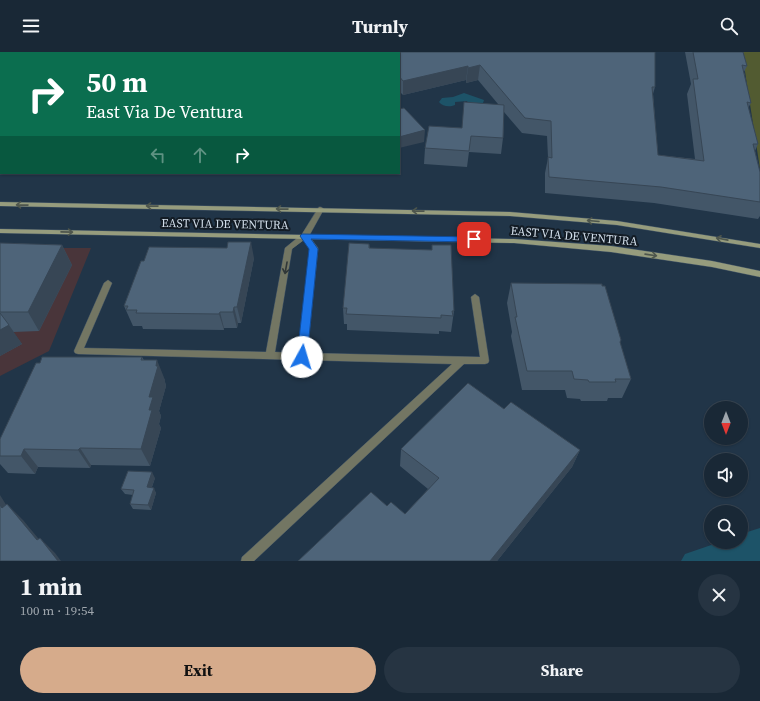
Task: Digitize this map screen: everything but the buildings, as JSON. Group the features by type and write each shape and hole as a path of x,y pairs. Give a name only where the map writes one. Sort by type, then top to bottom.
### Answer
{"main road":[{"name":"EAST VIA DE VENTURA","path":"0,204 457,212 563,218 656,228 760,246"},
{"name":"EAST VIA DE VENTURA","path":"0,232 461,239 557,244 611,249 669,257 760,274"}],"street":[{"path":"270,356 289,248 305,236 321,209"},
{"path":"302,357 314,249 305,236"},
{"path":"108,283 78,352 484,361 475,297"},
{"path":"246,561 461,361"}],"shaded area":[{"path":"0,248 91,248 49,351 0,376"}],"green space":[{"path":"742,52 760,52 760,169"}],"water":[{"path":"464,93 484,100 483,103 468,103 467,101 455,102 455,105 445,106 439,102 442,98 453,97"},
{"path":"760,528 760,561 681,561 685,554 704,547 704,549 748,549 748,532"}],"route":[{"path":"302,357 314,249 305,236 474,239"}]}
